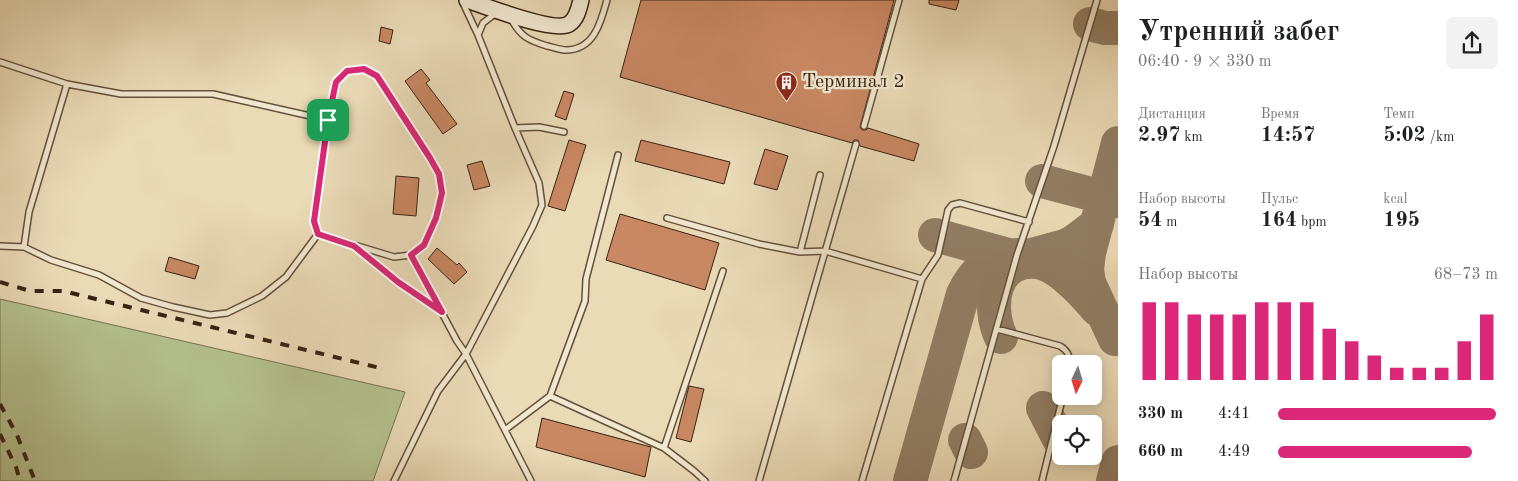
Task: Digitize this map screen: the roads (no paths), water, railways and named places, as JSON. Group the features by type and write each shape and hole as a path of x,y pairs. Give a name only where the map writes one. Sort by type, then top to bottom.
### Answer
{"main road":[{"path":"467,0 532,21 559,27 568,25 574,20 581,0"}],"lane":[{"path":"394,481 438,391 466,354 533,226 542,205 540,183 462,0"},
{"path":"478,35 483,23 504,12 518,31 530,41 564,50 577,49 591,39 597,31 607,0"},
{"path":"864,126 899,0"},
{"path":"954,481 1017,255 1054,146 1097,0"},
{"path":"0,62 68,84 121,94 213,94 328,120"},
{"path":"364,69 377,76 439,174 442,193 436,218 424,245 411,255 394,257 318,234 314,221 328,120 336,82 347,71 364,69"},
{"path":"24,247 29,212 68,84"},
{"path":"515,128 539,127 564,132"},
{"path":"759,481 856,144"},
{"path":"505,430 550,396 585,301 586,279 618,155"},
{"path":"800,252 820,175"},
{"path":"862,481 922,279 938,255 948,210 952,205 960,204 1028,222"},
{"path":"666,218 759,244 800,252 825,251 922,279"},
{"path":"0,246 24,247 51,260 99,275 141,298 210,315 227,313 262,296 286,277 318,234"},
{"path":"354,246 398,282 442,312"},
{"path":"411,255 466,354 531,481"},
{"path":"664,448 723,271"},
{"path":"997,329 1060,346 1069,355"},
{"path":"550,396 664,448 705,481"},
{"path":"1042,481 1061,405"}],"railway":[{"path":"0,282 30,291 63,291 380,368"},
{"path":"0,404 17,435 35,481"},
{"path":"0,434 16,467 20,481"}],"place":[{"name":"Терминал 2","path":"786,101"}]}
